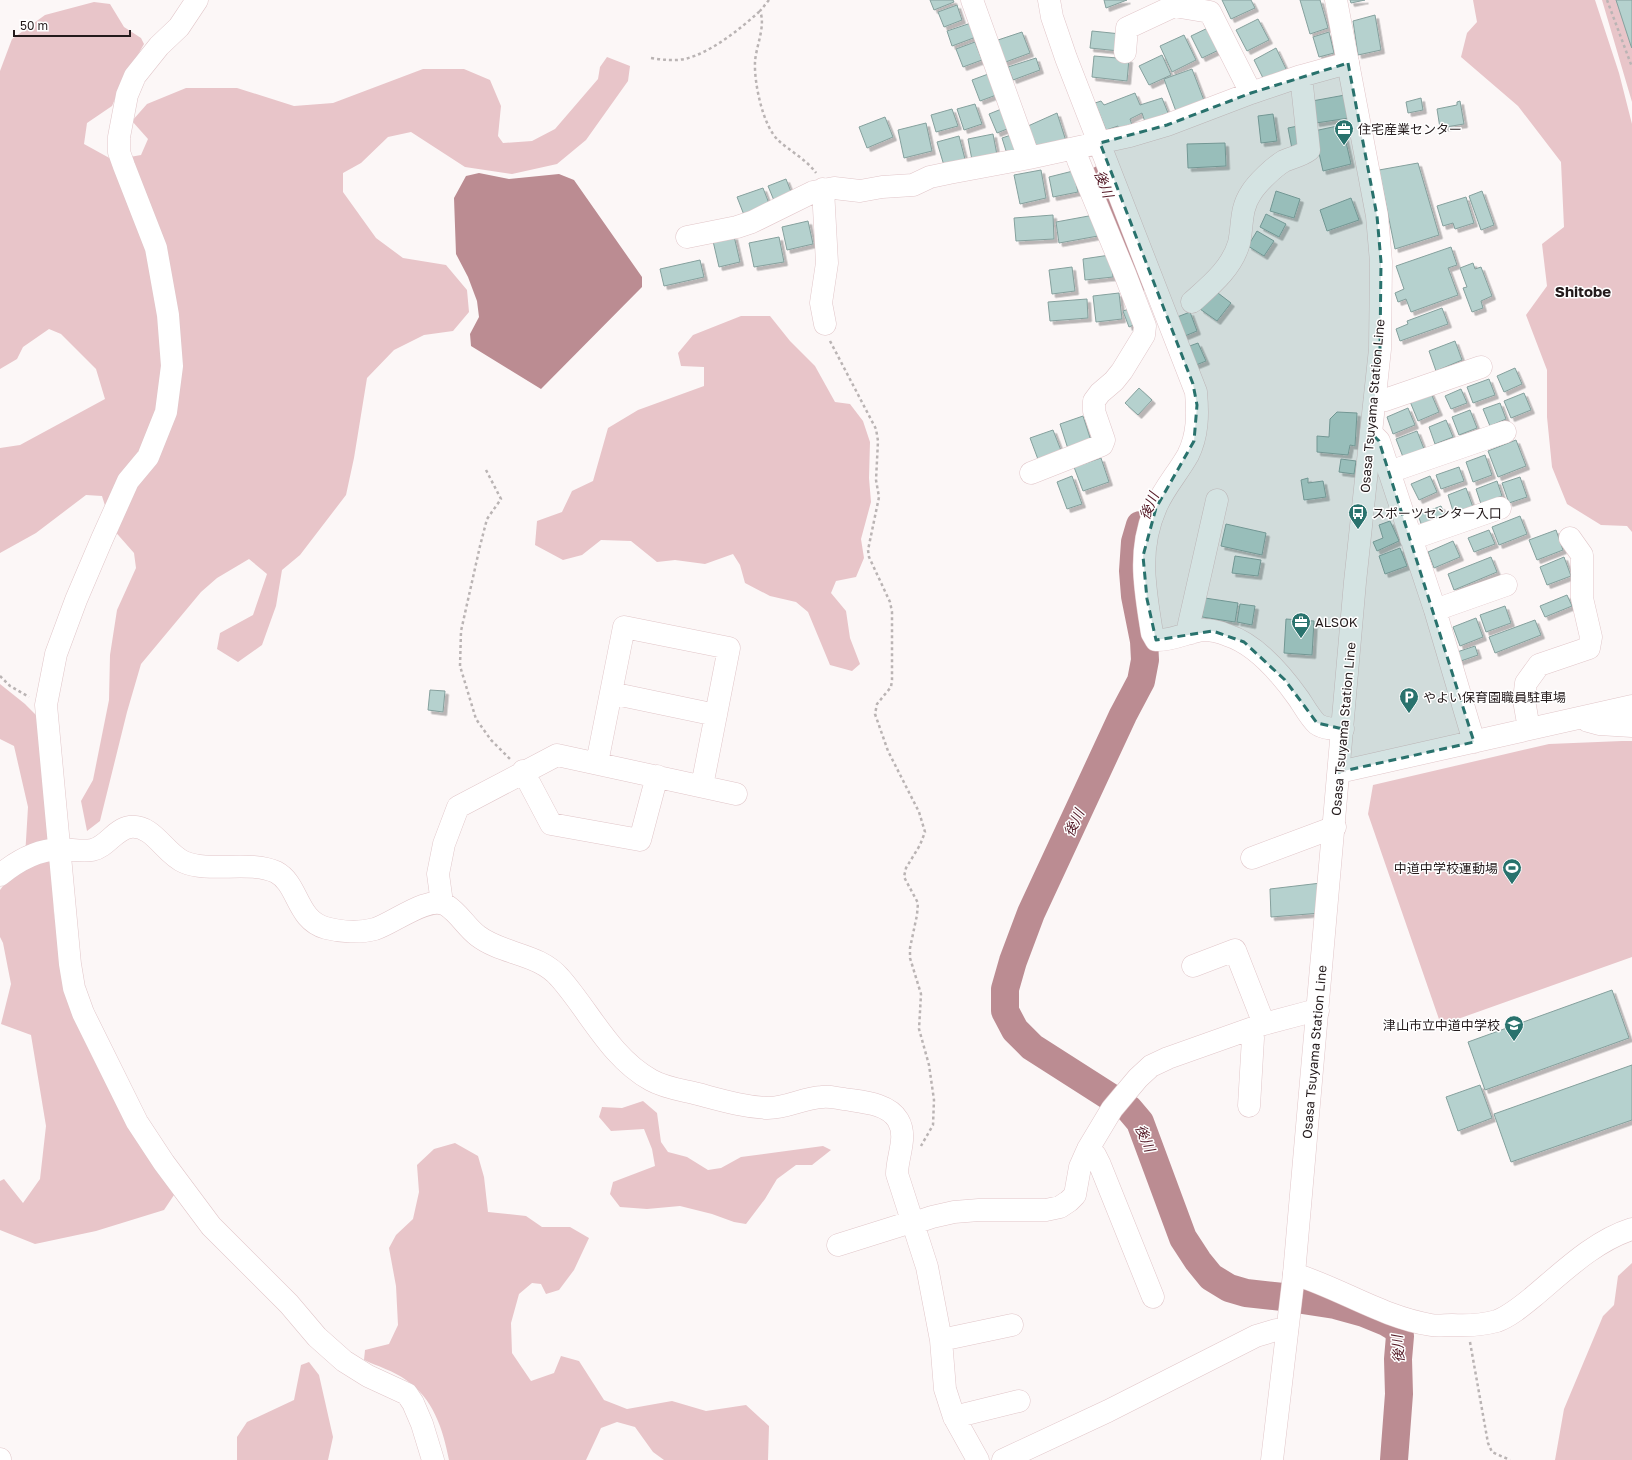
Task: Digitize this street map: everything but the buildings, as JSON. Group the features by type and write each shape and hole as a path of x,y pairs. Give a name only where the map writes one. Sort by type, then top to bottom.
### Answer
{"street":[{"path":"197,0 179,27 159,46 135,76 128,95 119,137 119,152 156,248 162,276 172,366 166,412 148,457 128,481 79,593 56,654 46,705 70,964 74,988 83,1013 137,1122 164,1163 212,1226 290,1304 317,1337 344,1361 368,1376 407,1394 422,1424 433,1460"},
{"path":"972,0 1029,158"},
{"path":"1049,0 1052,17 1089,145 1196,392 1197,418 1194,441 1187,455 1165,489 1156,508 1148,532 1143,556 1146,599 1152,633 1156,640 1166,640 1203,630 1228,635 1244,642 1275,669 1285,680 1316,723 1330,729 1343,729"},
{"name":"Osasa Tsuyama Station Line","path":"1272,1460 1293,1279 1335,827 1355,582 1375,400 1380,333 1381,262 1377,216 1336,0"},
{"path":"1125,52 1128,28 1174,6 1210,12 1251,93"},
{"path":"688,237 752,222 814,192 834,188 860,191 882,187 913,185 930,178 949,173 1089,145 1167,125 1251,93 1348,63"},
{"path":"1192,302 1216,280 1233,258 1239,242 1244,206 1252,192 1264,178 1284,162 1301,156 1309,150 1302,76"},
{"path":"1031,473 1102,445 1104,440 1094,411 1094,401 1122,371 1144,335 1145,326 1126,274 1078,160 1089,145"},
{"path":"823,190 827,263 821,303 825,324"},
{"path":"1375,400 1385,400 1482,367"},
{"path":"1389,472 1505,432"},
{"path":"1371,433 1379,441 1412,539 1435,610 1474,742"},
{"path":"1191,633 1189,624 1218,500"},
{"path":"1412,539 1500,508"},
{"path":"1529,729 1524,700 1526,683 1539,665 1589,648 1591,637 1582,598 1582,555 1570,538"},
{"path":"1435,610 1506,585"},
{"path":"597,764 624,627 722,646 729,648 702,786"},
{"path":"611,693 716,715"},
{"path":"1339,772 1632,706"},
{"path":"1576,718 1599,724 1632,726"},
{"path":"442,903 438,874 444,844 458,807 523,771 557,755 736,794"},
{"path":"523,771 551,824 640,840 657,776"},
{"path":"0,875 15,863 32,854 46,850 59,849 93,850 124,829 131,827 141,829 153,836 176,857 185,863 262,868 279,873 289,885 301,908 315,924 327,928 352,932 374,929 410,911 433,903 442,903 452,909 478,936 498,947 544,964 559,976 618,1054 639,1073 659,1085 741,1105 769,1108 788,1106 824,1096 872,1104 889,1111 898,1120 903,1132 897,1163 897,1174 927,1267 941,1340 945,1389 954,1417 978,1460"},
{"path":"1252,858 1335,827"},
{"path":"1193,966 1235,950 1257,1026 1253,1038 1249,1106"},
{"path":"838,1245 908,1223 914,1223 954,1212 979,1210 1046,1210 1060,1207 1070,1201 1075,1195 1080,1166 1088,1149 1118,1102 1151,1066 1168,1058 1257,1026 1318,1011"},
{"path":"1088,1149 1095,1155 1100,1165 1153,1297"},
{"path":"1293,1279 1313,1280 1378,1309 1431,1325 1467,1326 1482,1324 1498,1320 1519,1309 1595,1247 1616,1234 1632,1229"},
{"path":"1003,1460 1029,1455 1108,1411 1256,1336 1276,1330 1288,1321"},
{"path":"941,1340 1012,1325"},
{"path":"954,1417 1019,1401"}],"path":[{"path":"651,58 673,60 685,59 699,53 721,41 743,26 760,11 769,0"},
{"path":"1607,0 1632,67"},
{"path":"760,11 763,18 756,48 755,64 763,110 770,130 777,139 815,171 820,179 823,190"},
{"path":"825,324 831,344 876,429 878,441 876,472 879,498 868,550 869,556 890,602 892,612 892,680 890,687 877,704 875,714 888,751 919,812 925,832 920,845 906,868 904,877 918,902 917,915 910,948 910,958 921,994 919,1029 929,1065 934,1100 933,1125 919,1149"},
{"path":"486,470 501,499 487,519 480,546 461,631 460,666 476,719 491,740 523,771"},
{"path":"0,676 10,686 46,705"},
{"path":"1467,1326 1488,1443 1492,1452 1510,1460"}],"highlighted area":[{"path":"1348,63 1377,216 1381,262 1380,349 1371,433 1379,441 1474,742 1339,772 1343,729 1317,723 1285,680 1244,642 1213,631 1156,640 1147,599 1143,556 1156,508 1194,441 1197,405 1193,384 1100,143 1167,125 1251,93"}],"shaded area":[{"path":"1473,0 1595,0 1619,73 1632,124 1632,532 1627,526 1601,525 1567,504 1552,467 1547,417 1547,370 1526,315 1547,286 1542,244 1564,227 1561,162 1518,106 1461,57 1467,33 1477,22"},
{"path":"1602,0 1632,0 1632,102"},
{"path":"94,2 110,4 124,27 141,38 144,44 121,85 112,106 87,123 84,144 113,160 141,155 148,139 132,121 147,104 186,88 237,88 294,106 333,103 423,69 464,69 490,80 501,106 498,136 503,143 532,141 555,129 598,79 600,67 607,57 630,66 628,81 586,140 557,164 512,174 465,167 411,132 388,137 361,163 343,173 343,192 376,238 403,258 446,265 467,290 469,312 453,331 424,335 394,350 367,378 354,458 346,495 300,555 282,570 276,606 262,645 238,662 217,649 220,633 253,615 267,574 249,559 217,578 201,592 141,664 127,712 100,821 87,831 81,801 93,780 109,700 110,655 117,610 136,568 134,553 112,528 102,496 86,495 36,533 0,553 0,448 20,445 105,399 96,369 61,334 49,329 23,347 17,359 0,369 0,71 12,39 45,15"},
{"path":"479,173 509,179 559,174 574,180 642,277 642,287 541,389 471,346 470,334 479,317 477,301 468,277 456,254 454,198 466,176"},
{"path":"741,316 770,316 790,341 815,366 835,402 850,404 863,421 870,442 869,478 871,502 861,539 864,558 856,577 836,581 831,593 846,611 850,638 860,664 852,671 830,665 808,612 796,602 770,596 745,583 740,565 733,554 705,564 675,560 657,562 631,541 601,540 582,555 563,560 535,545 537,521 562,512 572,491 593,481 608,428 638,410 704,386 704,367 681,366 678,353 693,335"},
{"path":"0,684 36,715 49,808 54,915 65,971 176,1192 164,1210 96,1231 35,1244 0,1230 0,1181 4,1179 23,1203 40,1179 46,1126 31,1035 1,1024 11,984 3,943 0,937 0,890 25,857 28,807 14,746 0,739"},
{"name":"中道中学校運動場","path":"1632,741 1632,957 1441,1025 1368,814 1373,785 1549,744"},
{"path":"643,1101 657,1113 661,1142 668,1152 687,1157 708,1170 721,1168 741,1157 823,1146 831,1150 812,1165 796,1165 777,1179 765,1199 746,1224 734,1222 712,1214 680,1206 647,1209 620,1207 610,1194 613,1182 655,1166 652,1149 644,1129 611,1131 599,1117 602,1107 622,1108"},
{"path":"455,1143 478,1156 484,1177 488,1212 526,1216 542,1227 570,1227 589,1238 574,1270 559,1290 546,1294 541,1284 532,1283 519,1294 511,1323 512,1353 531,1381 554,1373 561,1356 579,1361 604,1400 627,1409 672,1401 706,1411 746,1405 769,1426 768,1460 664,1460 653,1452 635,1427 617,1422 601,1428 586,1460 449,1460 440,1426 430,1405 423,1396 415,1387 401,1377 391,1371 364,1360 365,1350 389,1344 398,1325 396,1286 389,1248 396,1235 413,1219 419,1192 417,1165 434,1149"},
{"path":"1632,1263 1632,1460 1555,1460 1564,1409 1603,1316 1614,1305 1618,1276"},
{"path":"309,1362 319,1375 333,1437 328,1460 237,1460 237,1437 247,1422 294,1400 301,1365"}],"waterway":[{"name":"後川","path":"1102,179 1140,277"},
{"name":"後川","path":"1140,525 1135,542 1133,571 1135,596 1144,641 1145,660 1141,681 1123,715 1031,913 1013,961 1005,989 1005,1011 1015,1030 1032,1047 1129,1109 1140,1122 1183,1238 1198,1261 1211,1277 1229,1288 1246,1293 1335,1305 1364,1313 1396,1328 1400,1336 1398,1359 1399,1394 1394,1460"}],"place":[{"name":"住宅産業センター","path":"1344,146"},
{"name":"スポーツセンター入口","path":"1358,530"},
{"name":"ALSOK","path":"1301,639"},
{"name":"やよい保育園職員駐車場","path":"1409,714"},
{"name":"中道中学校運動場","path":"1512,885"},
{"name":"津山市立中道中学校","path":"1514,1042"}],"district":[{"name":"Shitobe","path":"1583,292"}]}
